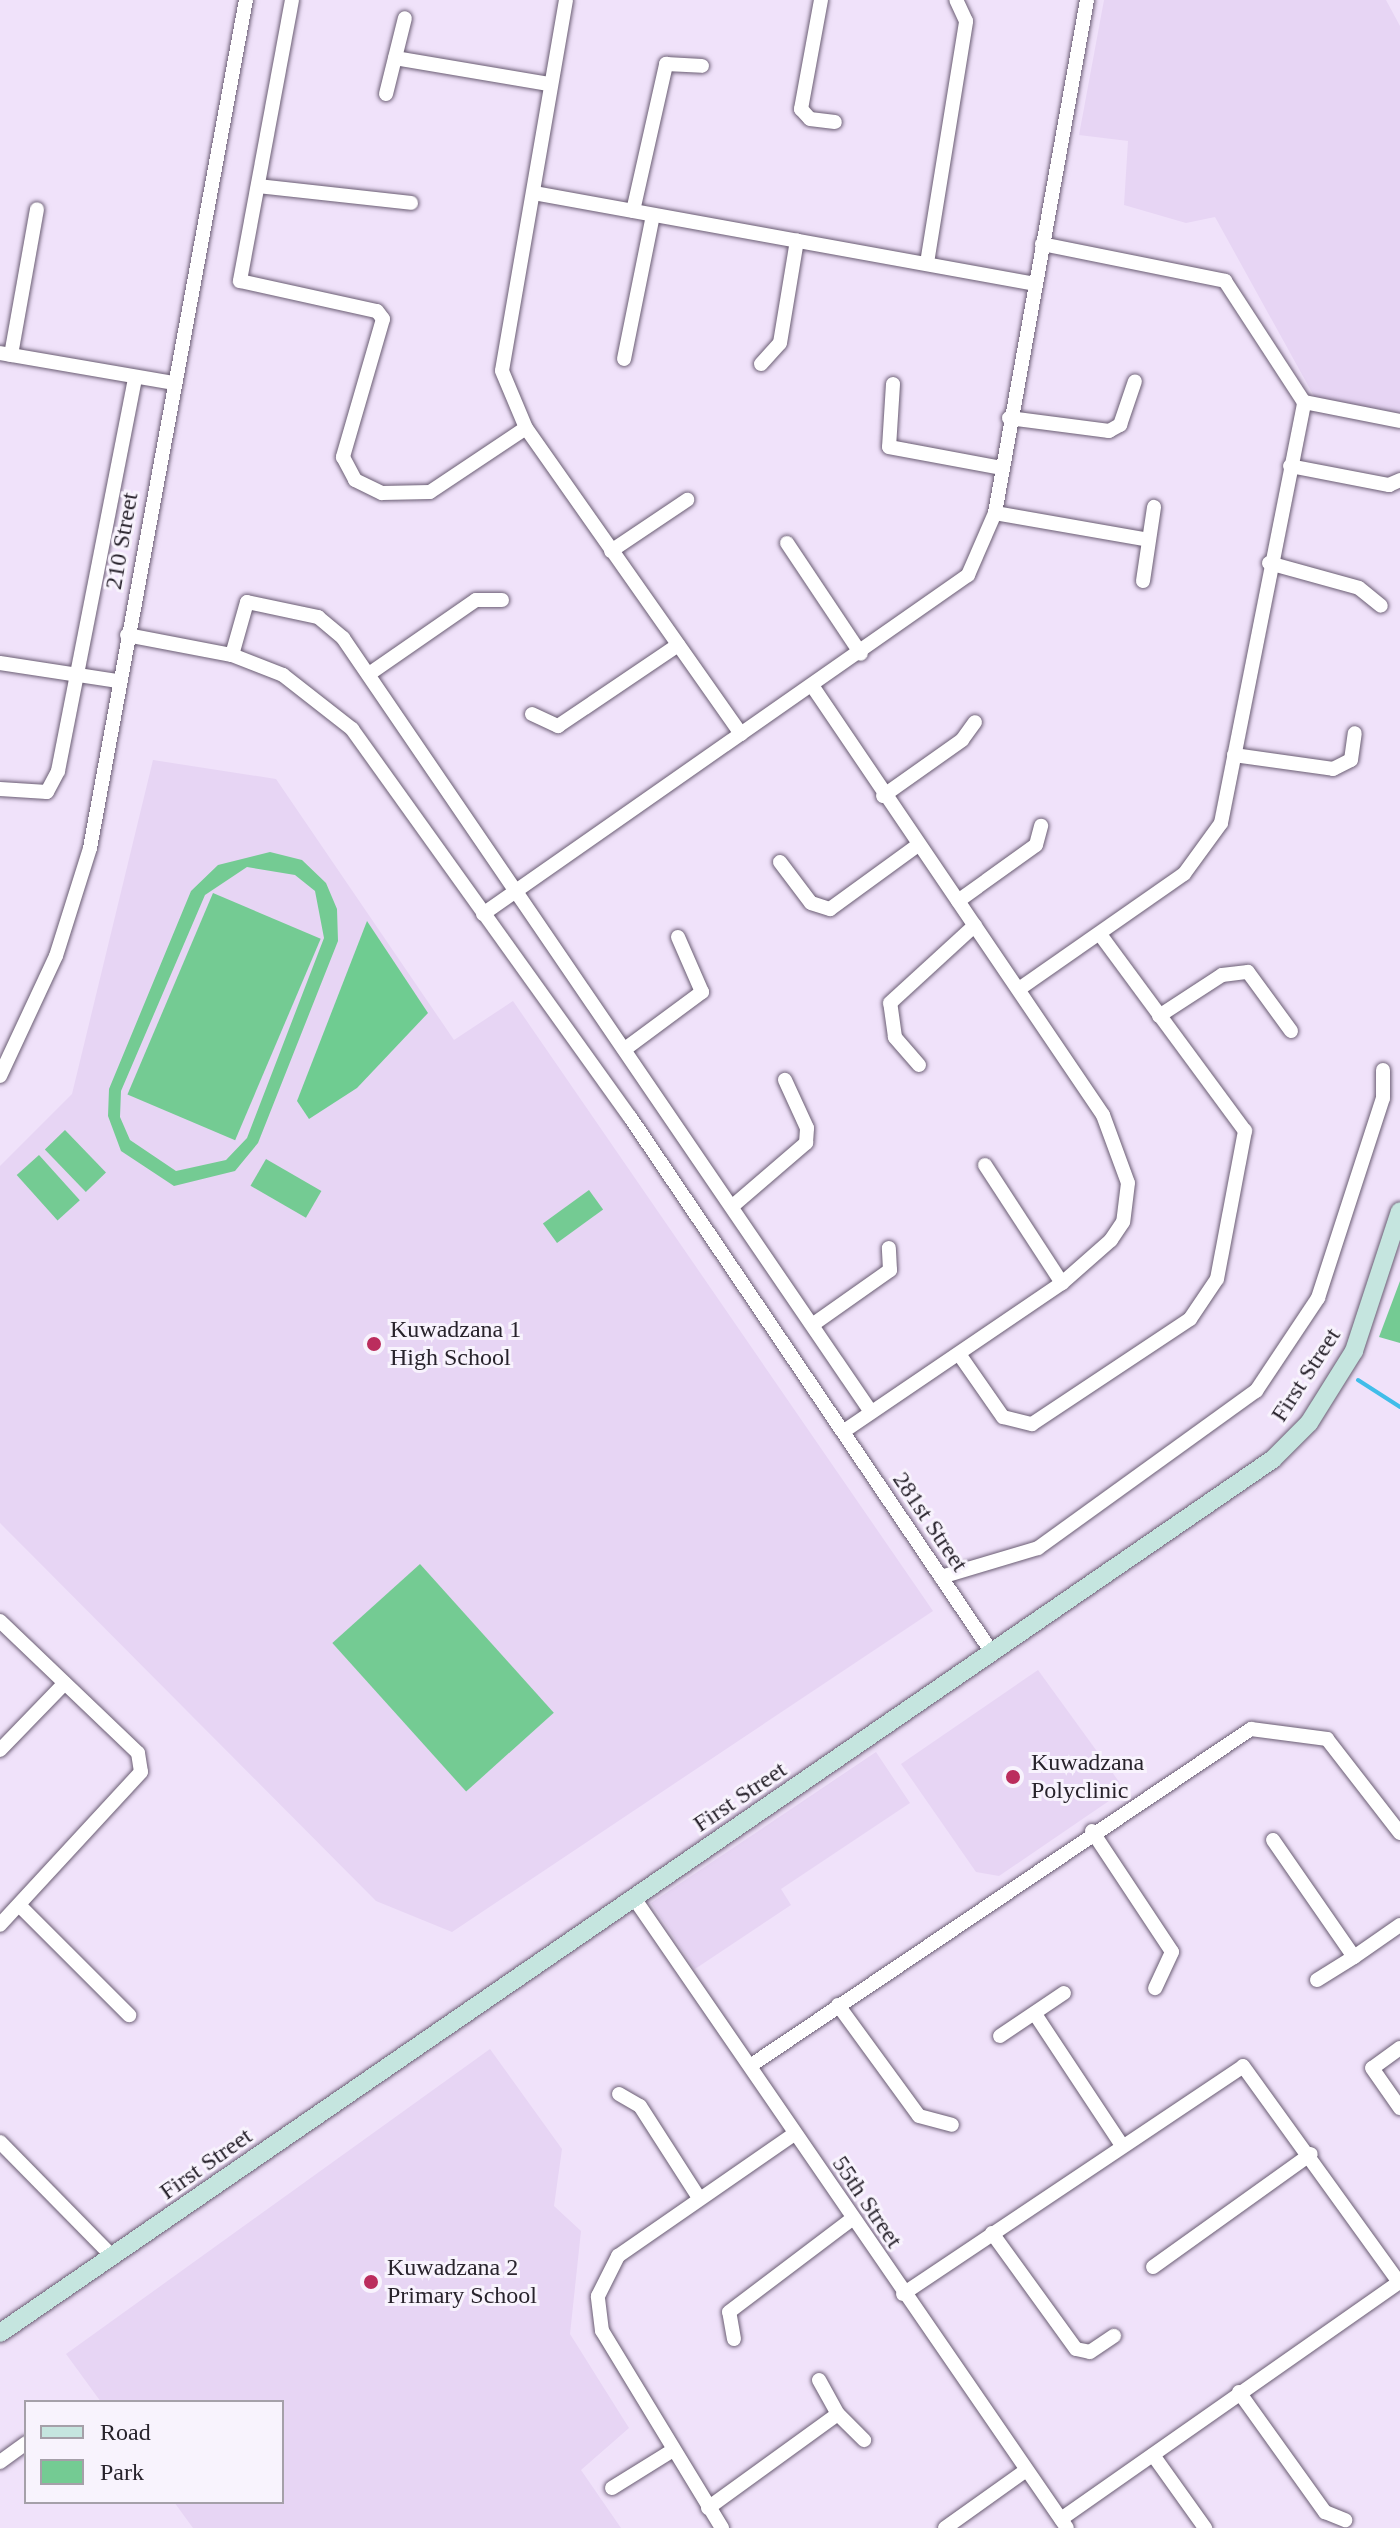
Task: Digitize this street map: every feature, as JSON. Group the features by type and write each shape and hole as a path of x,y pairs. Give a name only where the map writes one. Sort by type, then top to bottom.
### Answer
{"street":[{"name":"210 Street","path":"1,1071 73,914 105,782 117,681 246,0"},
{"path":"292,0 240,281 377,311 383,319 343,457 355,480 382,493 430,492 526,428"},
{"path":"566,0 549,84 534,193 502,344 502,371 526,428 741,734"},
{"path":"821,0 801,109 810,119 835,122"},
{"path":"927,263 966,21 956,0"},
{"path":"483,914 861,654 968,575 995,513 1009,418 1087,0"},
{"path":"386,94 405,18"},
{"path":"395,58 549,84"},
{"path":"633,211 666,64 702,66"},
{"path":"258,186 411,203"},
{"path":"534,193 1035,284"},
{"path":"37,209 6,354 173,383"},
{"path":"624,359 653,215"},
{"path":"761,364 780,343 797,240"},
{"path":"1019,989 1100,934 1201,857 1221,823 1269,563 1304,402 1225,281 1042,244"},
{"path":"0,789 47,792 58,771 73,678 135,377"},
{"path":"1009,418 1109,431 1120,425 1135,381"},
{"path":"893,384 889,447 1001,468"},
{"path":"1304,402 1400,421"},
{"path":"1290,466 1389,485 1400,480"},
{"path":"611,551 687,500"},
{"path":"1143,581 1154,507"},
{"path":"995,513 1149,540"},
{"path":"787,543 861,654"},
{"path":"1269,563 1359,588 1381,606"},
{"path":"369,674 476,600 502,600"},
{"path":"232,655 247,602 318,617 369,674 625,1049 735,1204 871,1412"},
{"name":"281st Street","path":"127,635 232,655 305,688 352,729 832,1413 993,1654"},
{"path":"532,714 558,726 678,645"},
{"path":"0,663 73,678 117,681"},
{"path":"813,687 883,796 1019,989 1114,1135 1128,1183 1123,1222 1062,1283 844,1431"},
{"path":"883,796 962,740 975,722"},
{"path":"1234,755 1333,769 1351,760 1355,733"},
{"path":"958,901 1036,845 1041,826"},
{"path":"780,862 811,903 830,909 918,845"},
{"path":"919,1065 895,1037 890,1003 975,925"},
{"path":"959,1354 1003,1417 1032,1424 1190,1319 1207,1299 1245,1131 1100,934"},
{"path":"625,1049 702,992 678,937"},
{"path":"1159,1016 1235,971 1260,985 1291,1031"},
{"path":"941,1577 1038,1548 1256,1391 1318,1298 1383,1098 1383,1070"},
{"path":"735,1204 806,1143 785,1080"},
{"path":"985,1165 1062,1283"},
{"name":"First Street","path":"0,2333 993,1654 1295,1439 1354,1351 1400,1211"},
{"path":"815,1323 890,1270 889,1248"},
{"path":"0,1621 138,1753 141,1772 0,1925"},
{"path":"0,1750 65,1683"},
{"path":"750,2066 1234,1735 1275,1727 1327,1739 1400,1833"},
{"path":"1092,1831 1172,1952 1155,1988"},
{"path":"1273,1840 1354,1957"},
{"name":"55th Street","path":"634,1898 903,2294 1064,2523"},
{"path":"19,1905 129,2015"},
{"path":"1317,1980 1400,1925"},
{"path":"1000,2036 1064,1993"},
{"path":"838,2005 919,2116 952,2125"},
{"path":"1035,2014 1121,2144"},
{"path":"1400,2048 1372,2068 1400,2108"},
{"path":"903,2294 1121,2144 1243,2066 1311,2154 1399,2282 1239,2392 1064,2523"},
{"path":"619,2094 640,2106 699,2198"},
{"path":"722,2528 670,2452 602,2331 597,2305 618,2256 794,2134"},
{"path":"0,2142 113,2257"},
{"path":"1153,2267 1311,2154"},
{"path":"734,2339 729,2312 852,2219"},
{"path":"992,2233 1076,2349 1090,2352 1114,2336"},
{"path":"819,2380 838,2414 864,2440"},
{"path":"1239,2392 1325,2512 1345,2520"},
{"path":"708,2508 838,2414"},
{"path":"0,2462 24,2444"},
{"path":"612,2488 670,2452"},
{"path":"1153,2455 1205,2528"},
{"path":"945,2528 1025,2471"}],"shaded area":[{"path":"1104,0 1386,0 1400,26 1400,413 1315,398 1215,217 1186,223 1124,205 1128,141 1079,135"},
{"name":"Kuwadzana 1 High School","path":"153,760 276,779 454,1040 513,1001 933,1611 452,1932 376,1901 0,1523 0,1166 72,1094"},
{"name":"Kuwadzana Polyclinic","path":"1038,1670 1125,1790 999,1876 976,1872 901,1764"},
{"path":"876,1752 910,1803 781,1889 791,1905 695,1969 651,1903"},
{"name":"Kuwadzana 2 Primary School","path":"490,2049 562,2149 554,2206 581,2231 570,2334 629,2428 581,2470 621,2528 193,2528 175,2504 284,2504 284,2400 100,2400 66,2354"}],"green space":[{"path":"270,852 302,860 326,883 337,909 338,941 258,1143 235,1171 174,1186 121,1151 108,1116 109,1089 191,891 218,865","holes":["247,867 295,875 315,891 324,938 247,1138 226,1160 176,1171 130,1140 120,1117 121,1091 205,895"]},
{"path":"213,893 321,939 235,1140 127,1095"},
{"path":"367,921 428,1013 357,1088 309,1119 297,1101"},
{"path":"65,1130 106,1172 86,1192 45,1149"},
{"path":"39,1155 80,1200 58,1220 17,1175"},
{"path":"266,1159 321,1191 306,1218 250,1186"},
{"path":"589,1190 603,1209 557,1243 543,1224"},
{"path":"1400,1281 1400,1343 1379,1337"},
{"path":"420,1564 554,1713 466,1792 332,1643"}],"waterway":[{"path":"1358,1380 1400,1407"}],"place":[{"name":"Kuwadzana 1 High School","path":"374,1344"},
{"name":"Kuwadzana Polyclinic","path":"1013,1777"},
{"name":"Kuwadzana 2 Primary School","path":"371,2282"}]}
